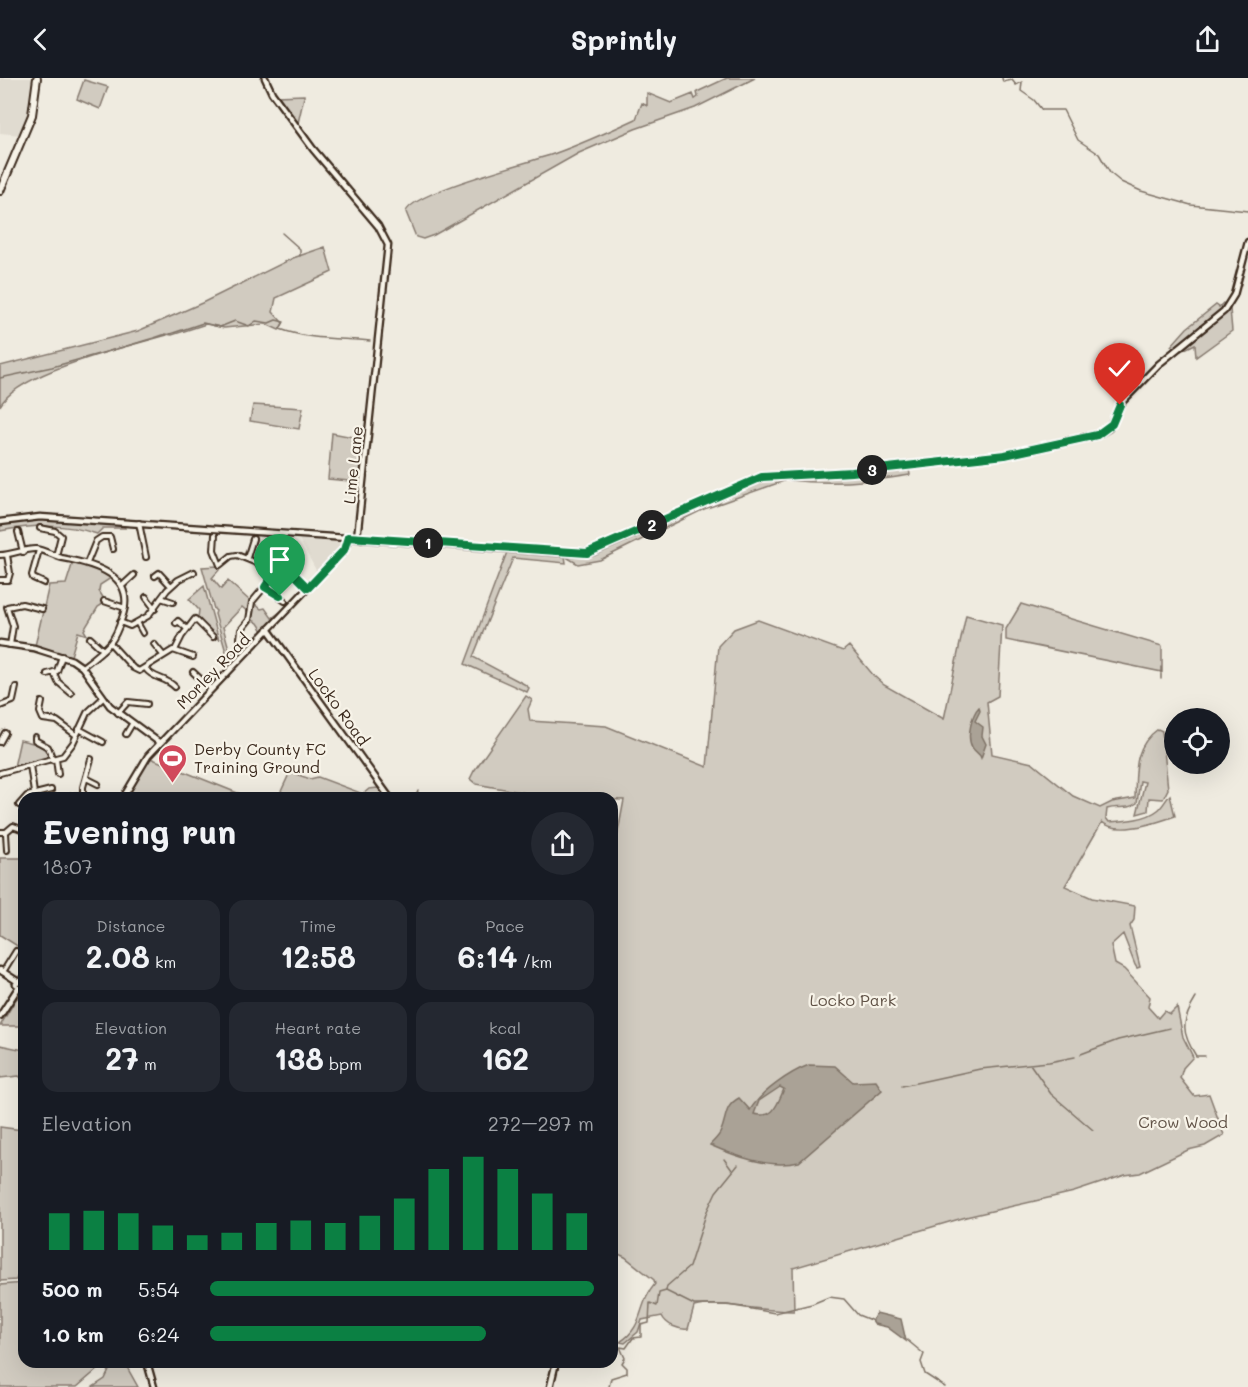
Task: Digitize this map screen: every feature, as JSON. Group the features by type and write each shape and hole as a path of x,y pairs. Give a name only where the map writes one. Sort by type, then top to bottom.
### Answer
{"main road":[{"path":"0,191 32,116 37,78"}],"street":[{"name":"Lime Lane","path":"265,78 272,93 313,149 378,226 388,245 357,538"},
{"path":"0,522 40,517 587,553 762,477 852,472 1005,455 1097,435 1108,428 1122,402 1159,364 1216,320 1228,306 1248,242"},
{"path":"139,523 146,557"},
{"path":"40,528 58,533 63,537 56,556"},
{"path":"18,531 23,552"},
{"path":"215,535 213,542 219,565 234,556 247,558 259,564 286,567 308,588"},
{"path":"87,563 96,541 102,537 110,537 113,549"},
{"name":"Morley Road","path":"126,792 140,766 160,742 344,550 348,537"},
{"path":"247,558 251,542"},
{"path":"283,543 293,552 286,567"},
{"path":"39,550 32,575 33,578 44,583"},
{"path":"0,555 39,550 104,570 122,586 125,608 110,643 82,667"},
{"path":"0,580 8,580 10,576 7,555"},
{"path":"240,638 239,631 249,620 252,600 271,578 273,564"},
{"path":"120,622 129,626 138,624 155,609 171,586 194,572"},
{"path":"155,576 159,573 171,586"},
{"path":"122,586 134,575"},
{"path":"265,587 285,601"},
{"path":"146,597 155,609"},
{"path":"162,598 172,602"},
{"path":"104,601 125,608"},
{"path":"10,645 14,626 7,607 22,604 42,609"},
{"path":"110,643 133,668 139,671 175,650 192,621 198,619 213,637"},
{"path":"176,623 178,621 187,628"},
{"path":"138,624 143,633"},
{"name":"Locko Road","path":"268,629 386,792"},
{"path":"90,638 103,650"},
{"path":"0,643 62,656 82,667 103,698 118,713 160,742"},
{"path":"154,644 164,655"},
{"path":"175,650 193,657"},
{"path":"47,674 54,673 60,668 62,656"},
{"path":"146,669 152,676 172,681 175,687"},
{"path":"193,672 211,689"},
{"path":"54,673 58,682 71,693"},
{"path":"0,706 13,700 16,687"},
{"path":"0,773 55,760 69,750 87,714 103,698"},
{"path":"42,702 40,712 44,720 57,721 76,735"},
{"path":"118,713 128,702 147,704"},
{"path":"126,734 132,724"},
{"path":"79,729 103,742"},
{"path":"0,742 5,733"},
{"path":"35,737 35,740 46,745 55,760 58,774"},
{"path":"46,745 48,739"},
{"path":"84,792 91,759"},
{"path":"30,765 34,792"},
{"path":"86,778 98,784"},
{"path":"42,792 51,790"},
{"path":"0,832 6,832 13,826 18,828"},
{"path":"6,832 7,850"},
{"path":"16,951 1,971 17,981"},
{"path":"0,1016 18,992"},
{"path":"149,1368 154,1387"},
{"path":"550,1387 555,1368"}],"shaded area":[{"path":"0,78 33,78 32,100 21,135 0,133"},
{"path":"298,537 338,539 342,546 318,574"},
{"path":"979,707 980,711 975,721 983,727 982,736 986,744 981,758 970,743 972,720"},
{"path":"809,1065 835,1066 853,1082 876,1081 882,1090 799,1162 764,1163 710,1145 720,1133 728,1108 734,1101 739,1098 750,1110 768,1090","holes":["780,1087 784,1089 777,1105 770,1113 754,1114 759,1101"]},
{"path":"876,1313 901,1319 906,1341 887,1327 874,1324 872,1321"}],"green space":[{"path":"727,78 755,78 695,108 635,129 579,153 434,235 423,239 416,237 406,212 413,204 428,196 474,178 556,153 636,119 642,103 647,106 647,93 671,103 693,94 695,99 698,97 697,92"},
{"path":"84,80 108,87 100,109 77,99"},
{"path":"304,95 304,97 298,123 277,96"},
{"path":"325,247 332,272 276,298 273,312 283,323 279,330 266,324 224,328 206,324 172,335 166,334 50,372 11,393 0,406 0,366 138,331 202,303 293,258"},
{"path":"1223,303 1230,309 1232,331 1196,357 1195,344 1181,351 1171,346 1187,328 1216,305 1219,307"},
{"path":"253,405 303,408 299,429 250,421"},
{"path":"332,433 364,439 360,482 328,479"},
{"path":"909,469 910,475 864,481 788,480 789,477 856,475"},
{"path":"785,477 784,481 704,509 600,560 578,564 568,558 599,552 739,488"},
{"path":"25,519 123,524 125,528 103,528 97,534 73,528 49,526 0,531 0,523"},
{"path":"507,552 565,556 566,563 513,558 473,657 524,684 529,688 527,692 465,664"},
{"path":"73,562 98,570 111,578 100,585 99,591 104,599 103,604 98,607 84,630 87,635 78,632 71,656 35,646 49,585 66,584"},
{"path":"218,566 219,570 212,578 221,589 228,581 250,601 249,613 242,607 223,627 229,649 242,652 230,666 202,567"},
{"path":"204,586 219,640 198,618 199,610 189,599"},
{"path":"254,603 261,609 265,608 272,618 284,609 263,631 258,623 251,619"},
{"path":"1021,604 1162,646 1162,672 1006,640 1006,629"},
{"name":"Locko Park","path":"966,615 1002,625 998,696 987,702 992,754 1032,763 1073,796 1100,808 1112,802 1135,798 1136,769 1140,752 1150,736 1158,729 1162,731 1164,774 1166,774 1168,789 1163,799 1149,798 1148,811 1137,814 1145,782 1140,781 1137,803 1129,807 1107,809 1106,818 1109,822 1147,816 1160,808 1170,795 1175,816 1148,825 1127,828 1117,828 1102,822 1065,886 1092,898 1135,906 1134,920 1130,926 1140,967 1137,968 1135,965 1123,934 1111,945 1115,964 1124,969 1150,997 1148,1007 1158,1018 1164,1011 1170,1014 1177,1007 1183,1037 1193,1057 1183,1068 1180,1078 1194,1096 1209,1094 1224,1135 1205,1146 1188,1150 1140,1173 1125,1175 1074,1192 966,1217 793,1268 794,1311 704,1305 694,1307 688,1329 673,1326 662,1316 642,1320 638,1332 625,1343 620,1342 633,1329 645,1300 655,1284 654,1280 618,1254 618,832 624,800 618,800 618,792 521,792 476,784 470,779 526,696 532,700 528,709 530,721 606,726 707,767 718,646 734,629 758,620 843,651 849,646 884,685 944,719"},
{"path":"20,740 42,747 50,759 14,767"},
{"name":"Derby County FC Training Ground","path":"150,758 235,792 128,792 139,770"},
{"path":"290,772 310,779 318,777 358,792 281,792"},
{"path":"378,788 381,792 365,792 369,789"},
{"path":"0,858 18,858 18,946 0,935"},
{"path":"18,998 18,1026 0,1026"},
{"path":"0,1045 18,1049 18,1076 0,1078"},
{"path":"0,1127 18,1129 18,1277 16,1280 0,1281"},
{"path":"18,1284 18,1368 99,1368 77,1387 0,1387 0,1285"},
{"path":"110,1368 127,1368 138,1387 93,1387 105,1379"}],"waterway":[{"path":"1002,78 1003,82 1012,80 1016,85 1022,82 1021,91 1034,100 1042,110 1063,110 1078,140 1099,154 1110,173 1121,182 1141,191 1191,205 1248,211"},
{"path":"282,233 300,249 300,256"},
{"path":"170,334 203,323 220,327 235,321 249,326 256,321 269,323 276,320 284,322 280,329 291,333 370,341"},
{"path":"0,378 52,367 167,335"},
{"path":"1161,667 1161,673"},
{"path":"1161,674 1161,679"},
{"path":"1196,998 1185,1021 1185,1033 1196,1056 1205,1056"},
{"path":"1081,1054 1118,1040 1170,1028"},
{"path":"902,1086 980,1069 1075,1057"},
{"path":"1030,1064 1051,1094 1093,1130"},
{"path":"724,1159 732,1170"},
{"path":"609,1387 611,1378 627,1373 627,1368 622,1363 625,1358 620,1347 626,1348 633,1338 641,1337 641,1325 649,1323 650,1303 657,1306 659,1293 666,1291 667,1286 689,1267 707,1211 716,1192 738,1165"},
{"path":"666,1291 694,1305 728,1305 775,1313 812,1304 829,1297 844,1299 858,1315 873,1321"},
{"path":"907,1340 924,1354 921,1362 925,1374 945,1387"}],"place":[{"name":"Derby County FC Training Ground","path":"173,784"}],"route":[{"path":"280,596 265,587 271,578 273,564 289,569 308,588 344,550 348,537 587,553 597,551 762,477 852,472 1005,455 1097,435 1112,424 1120,405"}],"park label":[{"name":"Crow Wood","path":"1183,1122"}]}
